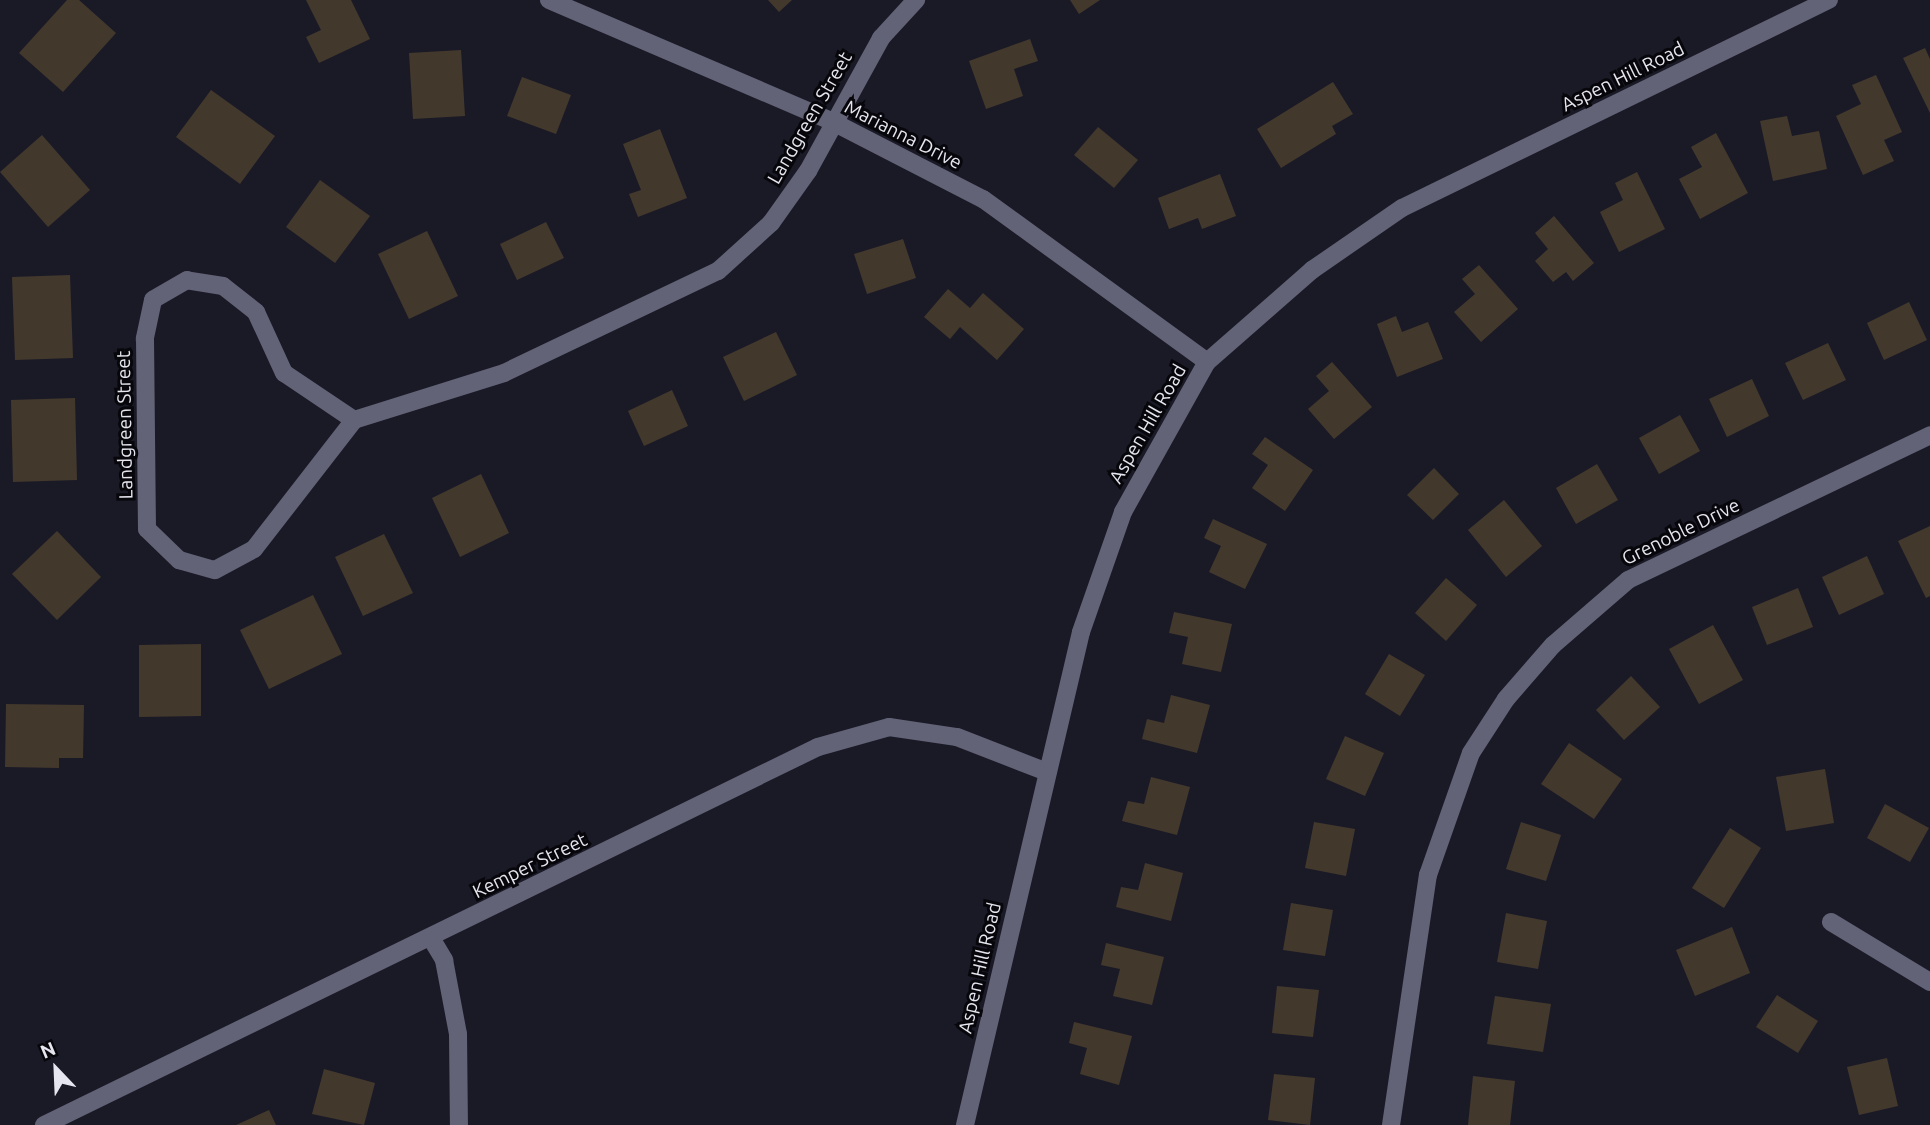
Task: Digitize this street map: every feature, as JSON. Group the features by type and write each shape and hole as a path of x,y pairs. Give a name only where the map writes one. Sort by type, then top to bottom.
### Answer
{"street":[{"name":"Marianna Drive","path":"549,0 831,121 983,199 1207,362"},
{"name":"Landgreen Street","path":"354,420 284,373 256,312 223,286 187,280 153,300 145,339 147,529 179,561 215,570 254,549 354,420 504,373 718,271 771,223 808,171 831,121 881,38 916,0"},
{"name":"Aspen Hill Road","path":"965,1125 1080,632 1123,512 1207,362 1312,270 1402,208 1829,0"},
{"name":"Grenoble Drive","path":"1391,1125 1428,875 1471,753 1506,699 1553,645 1628,580 1930,435"},
{"name":"Kemper Street","path":"44,1125 818,747 889,726 957,737 1047,772"},
{"path":"1831,922 1930,982"},
{"path":"431,938 444,960 458,1034 459,1125"}],"building":[{"path":"67,0 79,0 116,33 63,92 19,53"},
{"path":"306,0 351,0 370,39 319,63 306,37 321,30"},
{"path":"768,0 792,0 779,12"},
{"path":"1070,0 1100,0 1079,14"},
{"path":"1030,39 1038,61 1014,69 1023,96 986,109 969,61"},
{"path":"1925,48 1930,59 1930,113 1903,58"},
{"path":"461,50 465,116 413,119 409,53"},
{"path":"1876,75 1902,132 1884,140 1894,161 1863,175 1836,116 1861,104 1852,85"},
{"path":"522,77 571,95 556,134 507,116"},
{"path":"1333,82 1353,114 1332,126 1336,134 1281,168 1257,129"},
{"path":"211,90 275,136 240,184 176,137"},
{"path":"1787,116 1792,136 1819,131 1827,169 1773,181 1760,121"},
{"path":"1098,127 1138,160 1114,188 1074,155"},
{"path":"660,129 687,198 638,217 629,194 641,190 623,144"},
{"path":"1716,133 1748,193 1700,219 1679,179 1702,167 1691,147"},
{"path":"42,135 90,190 48,227 0,172"},
{"path":"1637,172 1665,229 1619,252 1600,212 1623,200 1615,183"},
{"path":"1220,174 1236,216 1202,229 1198,218 1169,229 1158,198"},
{"path":"320,180 370,216 335,263 286,227"},
{"path":"1554,216 1594,263 1573,281 1566,272 1553,282 1535,261 1548,249 1535,233"},
{"path":"546,222 564,258 517,280 500,244"},
{"path":"427,231 458,296 409,319 378,254"},
{"path":"903,239 916,278 867,294 854,254"},
{"path":"1479,265 1518,309 1481,342 1454,312 1475,294 1462,279"},
{"path":"70,275 73,358 15,360 12,277"},
{"path":"948,289 970,308 983,293 1024,329 997,360 960,327 950,339 924,317"},
{"path":"1909,302 1927,340 1884,360 1867,323"},
{"path":"1396,316 1402,332 1428,322 1443,359 1397,377 1377,324"},
{"path":"776,332 797,375 744,401 723,357"},
{"path":"1828,343 1846,380 1803,400 1785,363"},
{"path":"1332,362 1372,407 1334,439 1308,409 1329,391 1316,376"},
{"path":"1752,379 1769,416 1727,437 1709,399"},
{"path":"672,390 688,426 644,446 628,411"},
{"path":"75,398 77,480 13,482 11,400"},
{"path":"1680,415 1700,451 1659,474 1639,438"},
{"path":"1265,437 1313,470 1285,511 1252,488 1268,465 1252,454"},
{"path":"1597,464 1618,500 1576,524 1556,488"},
{"path":"1434,468 1459,494 1433,520 1407,495"},
{"path":"481,474 509,533 460,557 432,498"},
{"path":"1504,500 1542,546 1506,577 1468,530"},
{"path":"1213,519 1267,544 1245,589 1209,572 1221,546 1204,538"},
{"path":"1930,526 1930,596 1926,598 1898,541"},
{"path":"57,531 101,577 57,620 12,574"},
{"path":"384,534 413,593 363,616 335,557"},
{"path":"1867,556 1884,594 1839,615 1822,577"},
{"path":"1446,578 1477,605 1446,641 1415,613"},
{"path":"1798,588 1813,627 1767,645 1752,607"},
{"path":"313,595 342,654 269,689 240,630"},
{"path":"1174,612 1232,624 1221,672 1182,664 1188,637 1169,633"},
{"path":"1713,625 1743,680 1699,704 1669,649"},
{"path":"201,644 201,716 139,717 139,645"},
{"path":"1389,654 1425,675 1400,716 1365,694"},
{"path":"1631,676 1660,707 1624,740 1596,710"},
{"path":"1171,695 1210,705 1197,753 1142,739 1147,719 1164,723"},
{"path":"6,704 84,705 83,758 59,758 59,768 5,767"},
{"path":"1345,736 1384,753 1365,796 1326,779"},
{"path":"1569,743 1622,779 1594,819 1541,784"},
{"path":"1825,769 1834,823 1786,831 1776,777"},
{"path":"1151,777 1190,787 1177,835 1122,821 1128,801 1144,804"},
{"path":"1885,804 1929,828 1910,862 1867,838"},
{"path":"1314,822 1355,829 1346,876 1305,868"},
{"path":"1521,822 1561,835 1546,881 1506,869"},
{"path":"1730,828 1761,848 1724,908 1692,888"},
{"path":"1145,863 1183,873 1171,921 1116,907 1121,887 1138,890"},
{"path":"1291,903 1333,910 1325,956 1283,950"},
{"path":"1506,913 1547,921 1538,969 1497,962"},
{"path":"1732,927 1750,973 1695,996 1676,950"},
{"path":"1106,943 1164,957 1152,1005 1113,996 1120,969 1101,965"},
{"path":"1277,986 1319,990 1313,1037 1272,1033"},
{"path":"1777,995 1818,1021 1798,1053 1756,1027"},
{"path":"1495,996 1551,1004 1543,1052 1487,1044"},
{"path":"1074,1022 1132,1036 1119,1085 1080,1074 1087,1048 1069,1043"},
{"path":"1887,1058 1898,1106 1859,1115 1847,1067"},
{"path":"324,1069 375,1083 364,1125 312,1114"},
{"path":"1274,1074 1315,1078 1310,1125 1268,1120"},
{"path":"1473,1076 1515,1081 1510,1125 1468,1125"},
{"path":"269,1110 276,1125 236,1125"}]}
